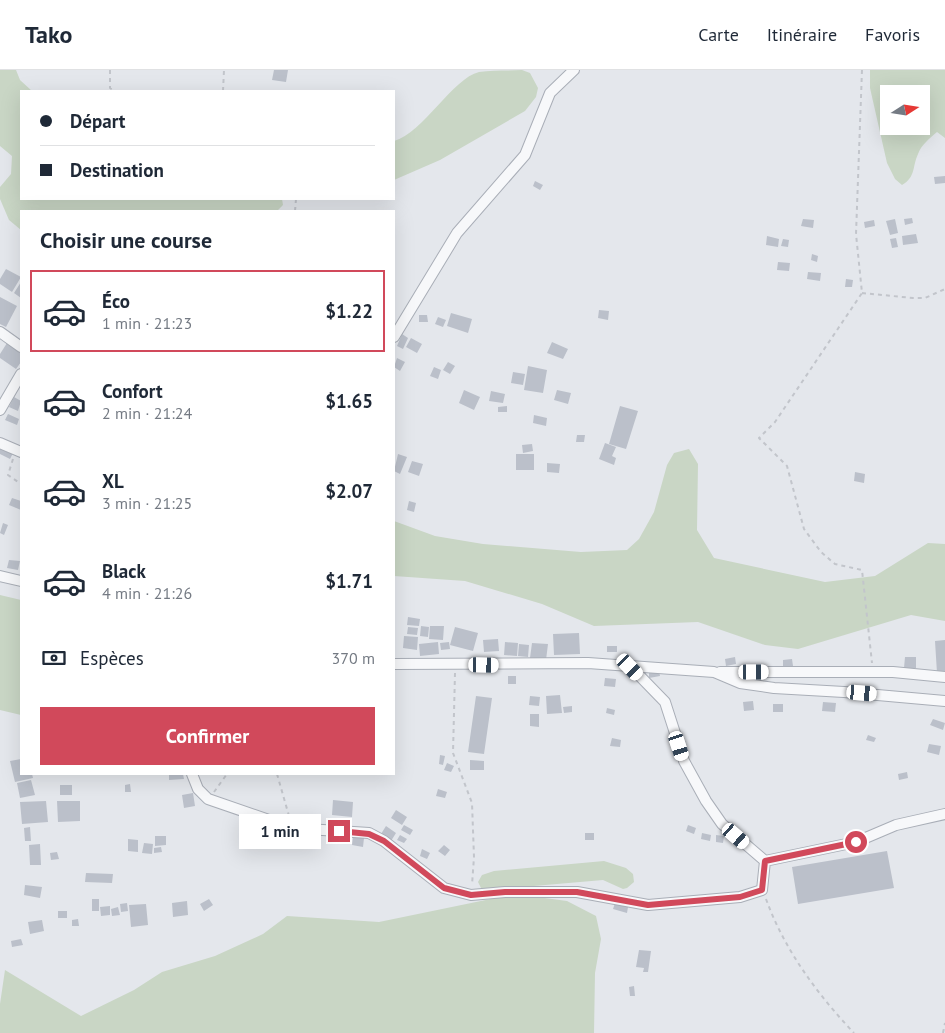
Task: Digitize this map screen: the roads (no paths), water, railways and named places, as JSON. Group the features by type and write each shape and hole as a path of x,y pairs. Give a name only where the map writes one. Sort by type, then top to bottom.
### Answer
{"street":[{"path":"395,335 457,233 525,155 550,93 574,70"},
{"path":"0,332 20,346"},
{"path":"0,410 20,376"},
{"path":"0,443 19,450"},
{"path":"0,576 20,581"},
{"path":"395,664 588,663 714,672 873,672 945,677"},
{"path":"630,667 665,702 684,761 706,801 722,824 765,861"},
{"path":"714,672 740,683 774,688 945,701"},
{"path":"192,775 198,789 208,799 292,828 369,834 384,841 444,888 471,895 505,892 577,892 648,905 740,897 762,890 765,861"},
{"path":"765,861 856,842 896,825 945,814"}]}
